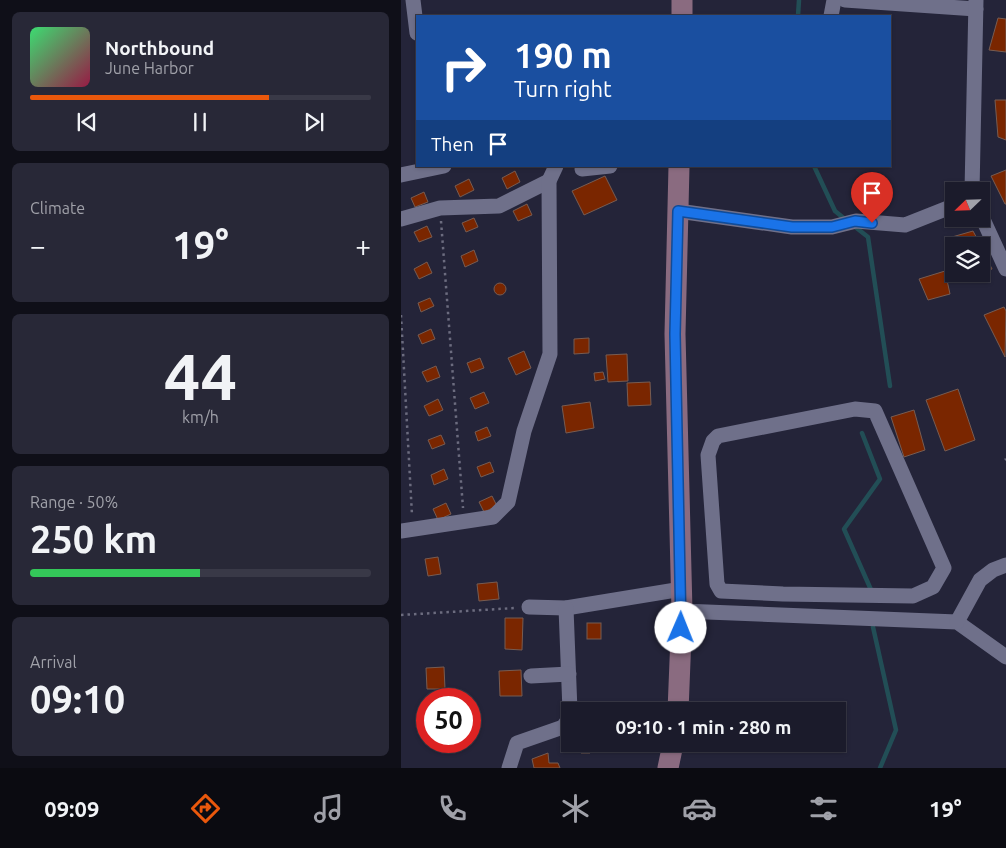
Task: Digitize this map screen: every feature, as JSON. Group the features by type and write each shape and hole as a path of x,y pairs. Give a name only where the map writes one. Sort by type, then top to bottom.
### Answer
{"main road":[{"path":"682,0 682,15"},
{"path":"678,702 682,589 675,334 679,167"},
{"path":"668,768 671,752"}],"street":[{"path":"413,0 416,25"},
{"path":"831,15 834,0"},
{"path":"845,0 976,4 973,182"},
{"path":"401,176 440,167"},
{"path":"407,530 493,517 508,502 524,431 550,354 549,181 556,167"},
{"path":"582,169 601,167"},
{"path":"401,219 440,208 499,206 549,181"},
{"path":"678,211 792,227 832,227 849,223 905,225 945,209"},
{"path":"987,228 1006,269"},
{"path":"855,409 875,410 945,568 933,587 913,596 783,594 721,591 718,588 708,456 713,441 718,436 855,409"},
{"path":"957,622 980,580 993,570 1006,565"},
{"path":"529,607 566,608 682,589"},
{"path":"783,594 783,615"},
{"path":"566,608 570,702"},
{"path":"682,611 957,622 1006,657"},
{"path":"531,676 569,674"},
{"path":"509,768 517,743 561,728"}],"path":[{"path":"440,208 464,522"},
{"path":"401,314 407,530"},
{"path":"401,615 529,607"}],"building":[{"path":"998,18 1006,19 1006,52 989,50"},
{"path":"995,100 1006,100 1006,140 998,137"},
{"path":"1006,170 1006,204 1005,204 991,176"},
{"path":"515,171 520,182 507,189 502,178"},
{"path":"605,176 617,200 584,215 572,191"},
{"path":"469,179 474,190 460,197 455,186"},
{"path":"424,192 428,202 415,207 411,198"},
{"path":"527,204 532,215 518,221 513,211"},
{"path":"474,218 478,227 466,232 462,223"},
{"path":"427,226 432,237 419,242 414,232"},
{"path":"973,231 976,237 952,237"},
{"path":"474,250 478,261 465,267 461,256"},
{"path":"427,262 432,273 419,279 414,269"},
{"path":"945,271 945,282 947,282 950,294 928,300 919,279"},
{"path":"500,283 506,289 500,295 494,289"},
{"path":"430,298 434,306 421,312 418,303"},
{"path":"1004,307 1006,311 1005,357 984,315"},
{"path":"431,329 435,339 422,344 418,335"},
{"path":"589,338 589,353 574,354 574,339"},
{"path":"524,351 531,368 516,375 508,358"},
{"path":"627,354 628,381 608,382 606,355"},
{"path":"480,358 484,368 471,373 467,363"},
{"path":"436,366 440,377 427,382 422,372"},
{"path":"603,372 605,379 595,381 594,373"},
{"path":"650,382 651,405 628,406 627,383"},
{"path":"958,389 975,440 945,451 926,400"},
{"path":"484,392 489,403 475,409 470,398"},
{"path":"438,399 443,410 429,416 424,406"},
{"path":"590,402 594,428 566,433 562,406"},
{"path":"914,410 925,450 904,457 891,417"},
{"path":"487,427 491,436 478,441 475,432"},
{"path":"441,435 445,444 432,449 428,440"},
{"path":"490,462 494,472 481,477 477,467"},
{"path":"444,469 448,479 434,485 431,475"},
{"path":"492,496 497,506 484,512 479,502"},
{"path":"446,503 451,514 438,520 433,509"},
{"path":"438,557 441,574 428,576 425,559"},
{"path":"497,582 499,599 479,601 477,584"},
{"path":"505,618 523,618 522,650 505,649"},
{"path":"587,623 601,623 601,639 587,639"},
{"path":"444,667 445,688 427,688 426,668"},
{"path":"521,670 522,696 500,696 499,671"},
{"path":"548,753 549,763 558,763 560,768 534,768 532,759"}],"waterway":[{"path":"798,15 799,0"},
{"path":"814,167 835,211 846,220"},
{"path":"854,226 868,237 890,386"},
{"path":"862,433 880,479 844,529 872,592"},
{"path":"873,627 896,730 880,768"}],"route":[{"path":"681,628 682,589 675,334 678,211 792,227 832,227 855,221 872,223"}]}
